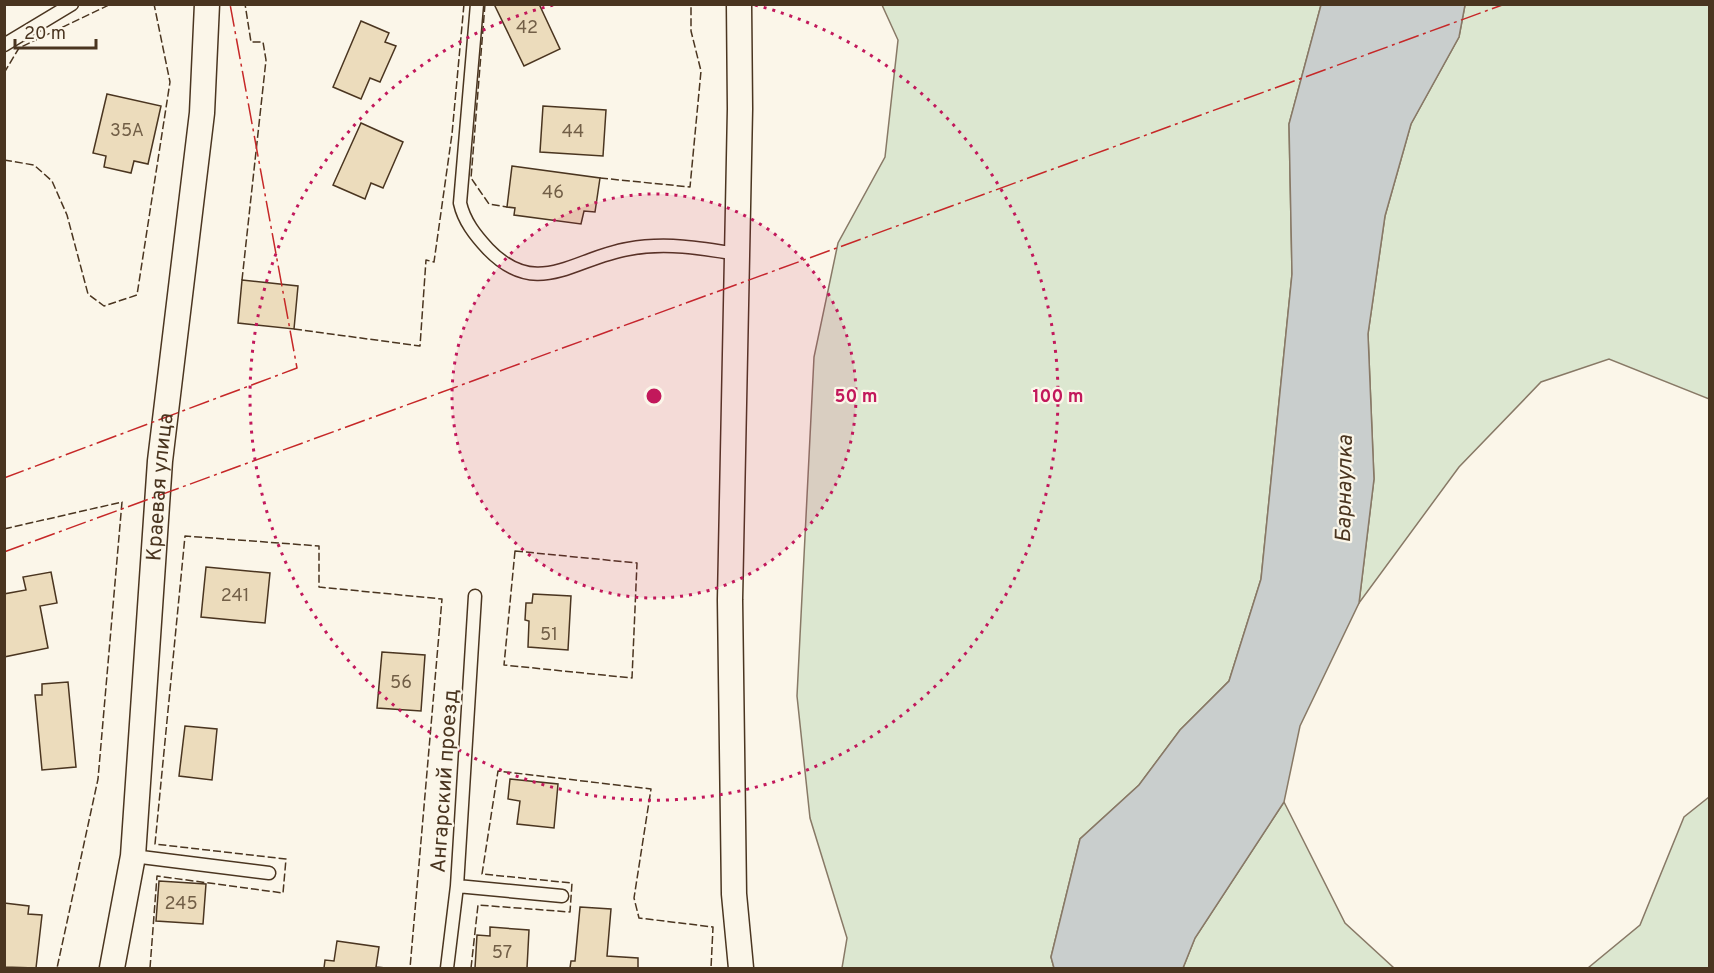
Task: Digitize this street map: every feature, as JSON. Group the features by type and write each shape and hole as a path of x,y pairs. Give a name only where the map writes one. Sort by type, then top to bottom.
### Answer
{"street":[{"name":"Краевая улица","path":"112,969 133,856 160,461 197,160 207,4"},
{"path":"739,4 730,600 734,894 741,969"}],"lane":[{"path":"4,45 72,4"},
{"path":"477,4 460,202 462,212 475,235 495,256 512,268 541,275 564,272 610,252 640,247 679,246 737,254"},
{"name":"Ангарский проезд","path":"447,969 457,885 475,596"},
{"path":"133,856 269,873"},
{"path":"457,885 562,896"}],"green space":[{"path":"882,5 1321,5 1289,124 1292,274 1261,579 1229,681 1180,730 1139,785 1080,839 1051,957 1054,968 842,968 847,938 810,818 797,696 814,357 838,243 885,157 898,40"},
{"path":"1465,5 1709,5 1709,399 1609,359 1541,382 1459,467 1359,603 1374,479 1368,334 1385,216 1411,124 1459,37"},
{"path":"1709,797 1709,968 1588,968 1640,925 1684,817"},
{"path":"1284,802 1345,923 1394,968 1183,968 1195,938"}],"water":[{"name":"Барнаулка","path":"1321,5 1465,5 1459,37 1411,124 1385,216 1368,334 1374,479 1359,603 1300,726 1284,802 1195,938 1183,968 1054,968 1051,957 1080,839 1139,785 1180,730 1229,681 1261,579 1292,274 1289,124"}],"building":[{"path":"494,4 539,4 560,49 524,66"},
{"path":"361,21 389,33 385,42 396,46 380,82 370,78 361,99 333,87"},
{"path":"107,94 161,106 148,164 134,161 131,173 104,167 106,156 93,153"},
{"path":"543,106 606,110 603,156 540,152"},
{"path":"361,123 403,142 383,188 371,183 365,199 333,185"},
{"path":"512,166 600,178 595,212 584,211 581,224 514,215 515,208 507,207"},
{"path":"242,280 298,286 294,329 238,323"},
{"path":"206,567 270,573 265,623 201,617"},
{"path":"51,572 57,603 40,606 48,648 4,657 4,594 26,590 23,577"},
{"path":"533,594 571,596 568,650 528,647 529,621 525,620 526,603 532,603"},
{"path":"382,652 425,655 421,711 377,708"},
{"path":"68,682 76,767 42,770 35,695 42,695 42,684"},
{"path":"185,726 217,729 212,780 179,776"},
{"path":"510,779 558,784 554,828 517,824 520,801 508,799"},
{"path":"159,881 206,884 203,924 156,921"},
{"path":"4,903 29,906 28,914 42,915 36,968 4,967"},
{"path":"580,907 611,909 607,956 638,958 638,968 570,968 571,961 575,961"},
{"path":"490,927 529,930 527,968 475,968 477,935 490,936"},
{"path":"337,941 379,947 376,967 386,968 324,968 325,960 334,961"}],"fence":[{"path":"4,73 19,48 111,4"},
{"path":"4,160 34,165 52,181 67,215 88,294 104,306 137,295 170,82 154,4"},
{"path":"242,280 266,60 263,42 251,42 245,4"},
{"path":"294,329 420,346 426,260 434,262 452,134 464,4"},
{"path":"485,4 471,178 489,204 507,207"},
{"path":"600,178 690,187 701,71 691,31 691,4"},
{"path":"4,529 122,502 98,779 57,968"},
{"path":"150,968 157,876 283,893 286,859 155,844 185,536 319,546 319,587 442,599 410,968"},
{"path":"515,551 637,563 632,678 504,665 515,551"},
{"path":"471,968 478,905 570,912 572,883 482,874 498,771 651,789 634,898 639,918 713,927 711,968"}],"power":[{"path":"4,478 297,368 230,4"},
{"path":"4,552 1505,4"}]}
